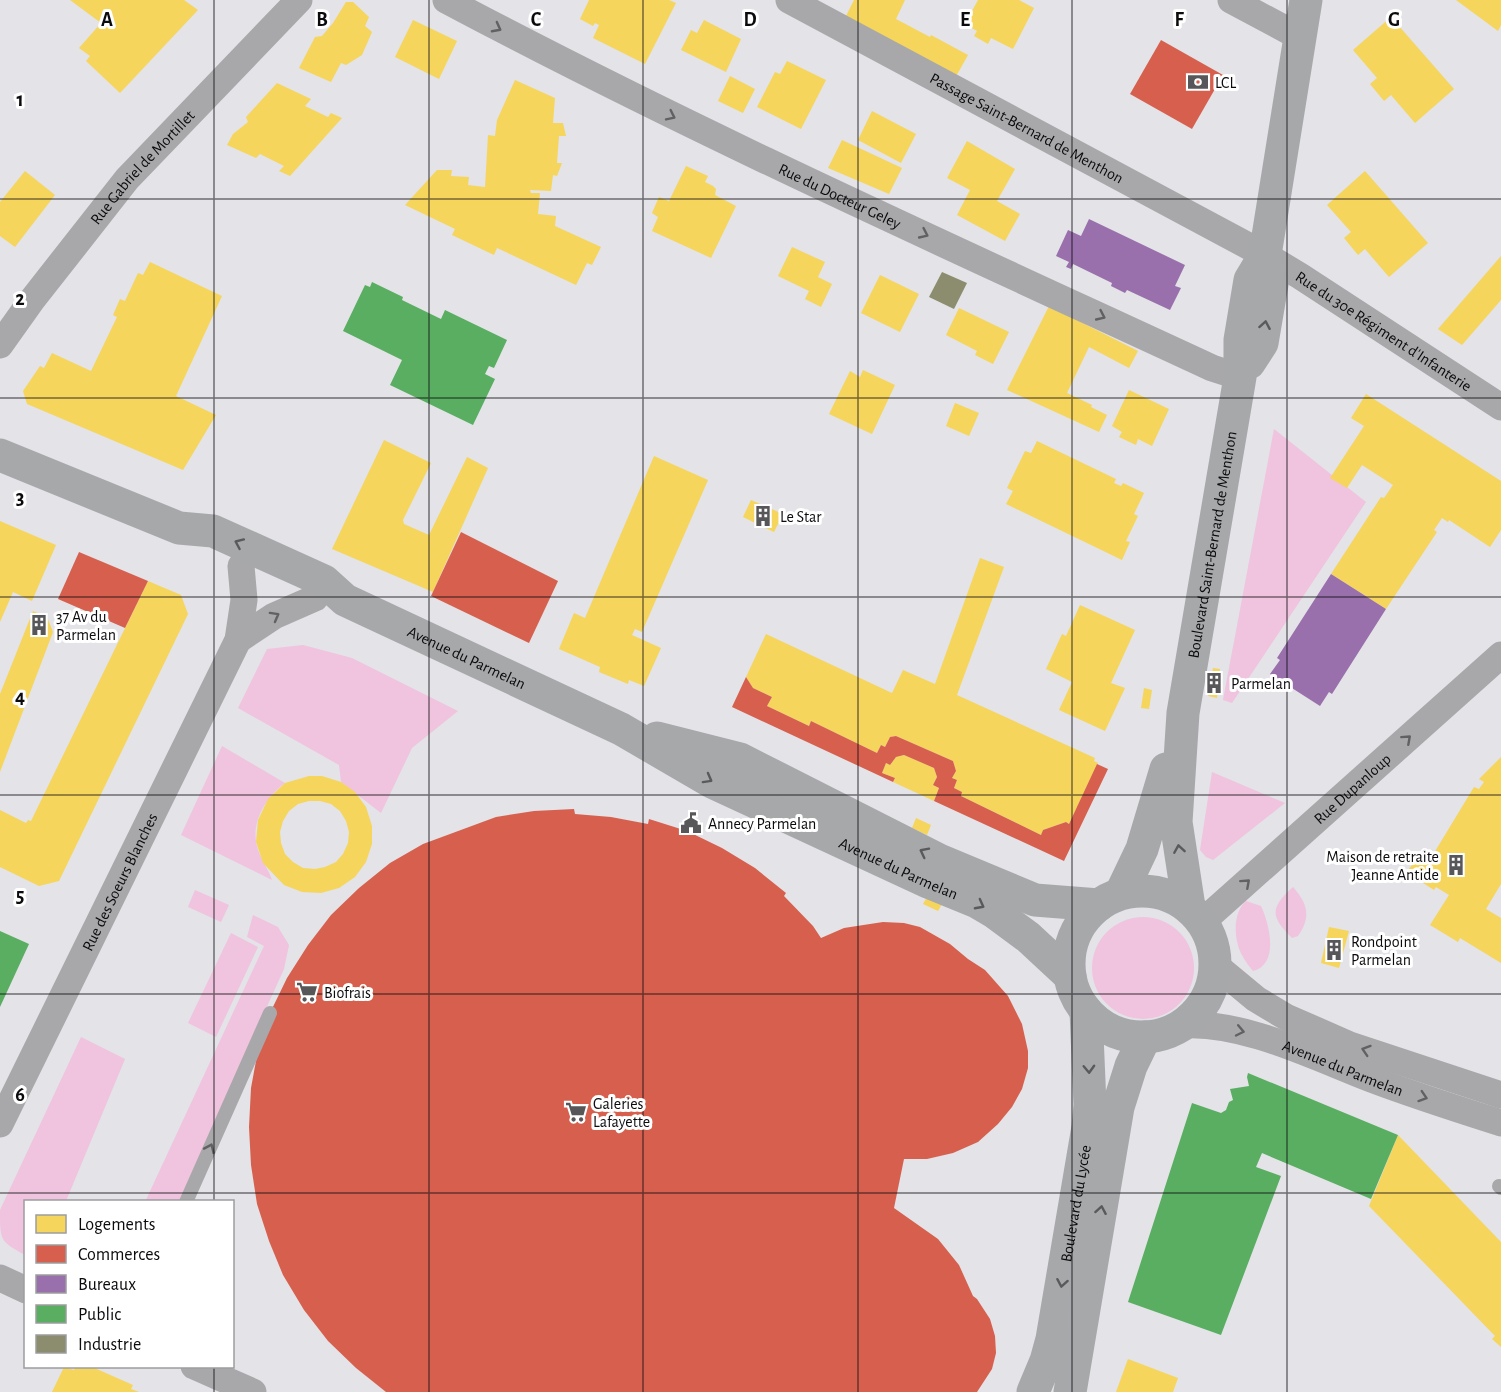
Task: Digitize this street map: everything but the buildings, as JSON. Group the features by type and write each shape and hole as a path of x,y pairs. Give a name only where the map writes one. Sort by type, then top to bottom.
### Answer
{"main road":[{"name":"Boulevard Saint-Bernard de Menthon","path":"1196,914 1176,822 1183,713 1240,377 1262,342 1272,284 1265,255 1306,0"},
{"name":"Avenue du Parmelan","path":"0,455 179,528 213,531 324,581 330,599"},
{"name":"Avenue du Parmelan","path":"179,528 203,550 330,599 621,729 712,782 928,882 977,902 1028,937 1070,976"},
{"name":"Boulevard Saint-Bernard de Menthon","path":"1110,899 1146,838 1183,713"},
{"name":"Avenue du Parmelan","path":"621,729 740,759 939,860 1035,900 1110,899"},
{"path":"1133,891 1168,895 1196,914 1212,942 1215,965 1212,986 1206,999 1193,1016 1167,1033 1145,1037 1127,1036 1112,1030 1098,1022 1086,1011 1076,994 1070,976 1069,960 1074,936 1087,915 1110,899 1133,891"},
{"name":"Boulevard du Lycée","path":"1033,1392 1052,1339 1088,1127 1090,1105 1086,1011"},
{"name":"Boulevard du Lycée","path":"1070,1392 1118,1107 1131,1066 1145,1037"}],"street":[{"name":"Rue Gabriel de Mortillet","path":"0,345 32,300 127,179 299,0"},
{"name":"Rue du Docteur Geley","path":"446,0 642,102 799,177 1204,364 1240,377"},
{"name":"Passage Saint-Bernard de Menthon","path":"789,0 1265,255"},
{"path":"1231,0 1300,37"},
{"name":"Rue du 30e Régiment d'Infanterie","path":"1265,255 1501,407"},
{"name":"Rue des Soeurs Blanches","path":"0,1124 238,640 244,600 241,566"},
{"path":"238,640 274,616 330,599"},
{"name":"Rue Dupanloup","path":"1196,914 1501,655"},
{"name":"Avenue du Parmelan","path":"1215,965 1256,999 1286,1017 1350,1045 1501,1095"},
{"name":"Avenue du Parmelan","path":"1182,1025 1198,1024 1251,1034 1387,1085 1501,1123"},
{"path":"0,1278 24,1289"},
{"path":"199,1368 253,1392"}],"lane":[{"path":"187,1200 270,1013"}],"shaded area":[{"path":"1274,429 1366,502 1232,703 1223,700"},
{"path":"303,645 352,658 458,711 412,748 381,813 341,782 339,765 238,708 267,649"},
{"path":"222,746 285,783 264,805 255,834 256,845 272,880 181,835"},
{"path":"1212,772 1285,803 1213,860 1206,857 1200,850"},
{"path":"1293,887 1305,905 1306,917 1298,936 1292,938 1280,924 1276,912 1280,901"},
{"path":"195,890 229,905 221,922 188,907"},
{"path":"1246,901 1261,906 1267,922 1270,942 1267,960 1253,971 1239,949 1236,935 1238,913"},
{"path":"253,915 278,927 289,945 284,969 179,1200 146,1200 264,946 247,937"},
{"path":"1143,917 1163,920 1172,925 1186,939 1191,948 1194,968 1191,988 1186,997 1172,1011 1163,1016 1143,1019 1123,1016 1114,1011 1100,997 1095,988 1092,968 1095,948 1100,939 1114,925 1123,920"},
{"path":"231,933 258,947 216,1037 188,1023"},
{"path":"81,1037 125,1059 66,1200 24,1200 24,1254 3,1239 0,1228 0,1210"}],"place":[{"name":"LCL","path":"1198,82"},
{"name":"Le Star","path":"763,516"},
{"name":"37 Av du Parmelan","path":"39,625"},
{"name":"Parmelan","path":"1214,683"},
{"name":"Annecy Parmelan","path":"691,823"},
{"name":"Maison de retraite Jeanne Antide","path":"1456,865"},
{"name":"Rondpoint Parmelan","path":"1334,950"},
{"name":"Biofrais","path":"307,992"},
{"name":"Galeries Lafayette","path":"576,1112"}]}
